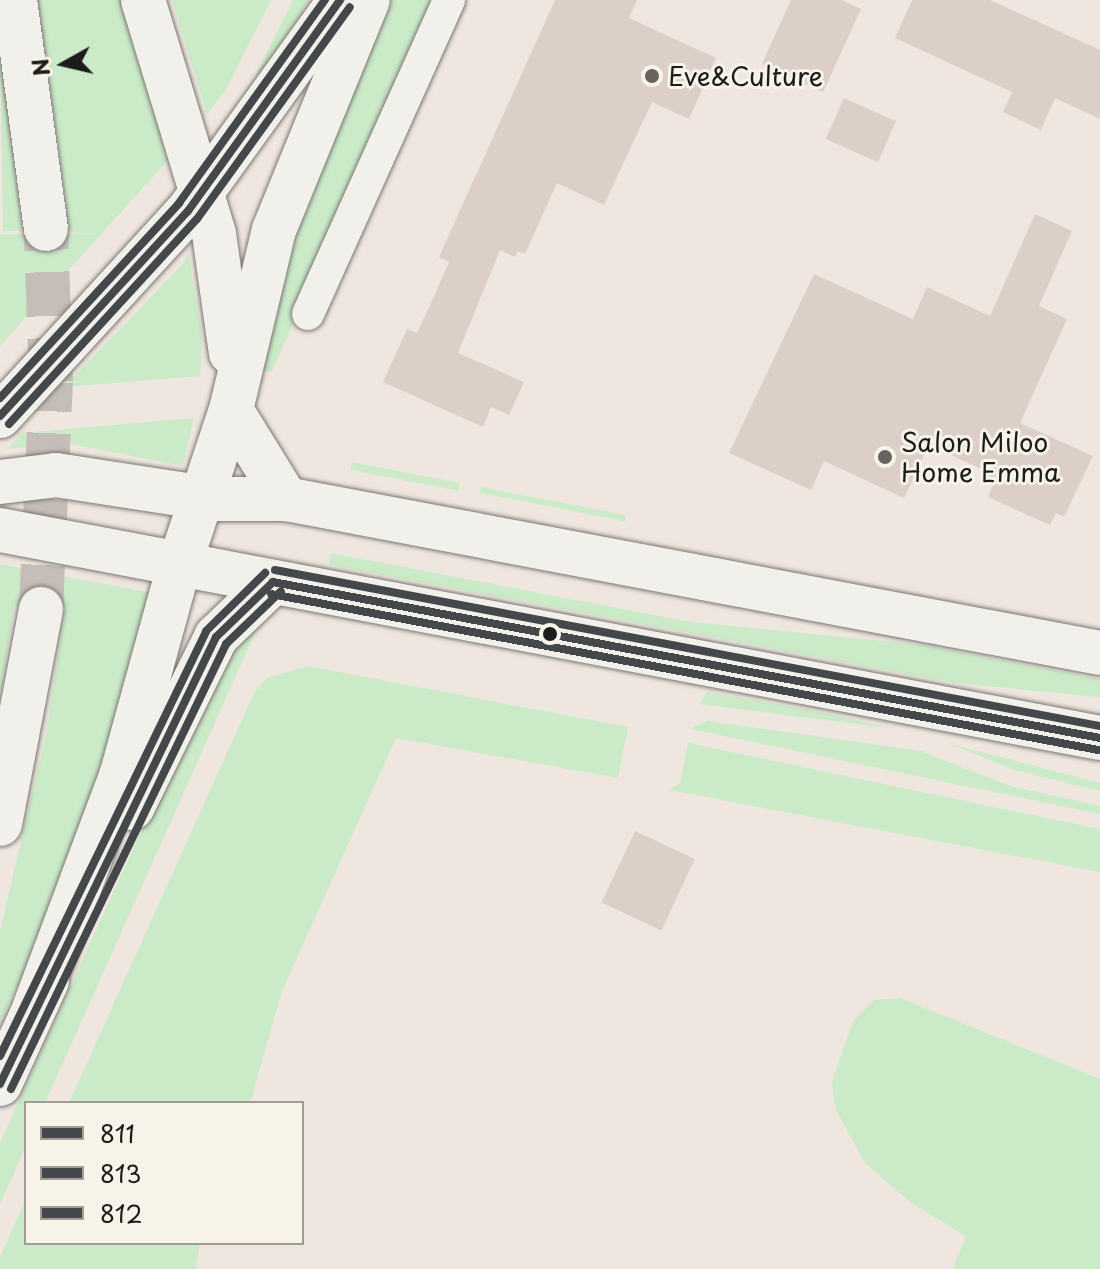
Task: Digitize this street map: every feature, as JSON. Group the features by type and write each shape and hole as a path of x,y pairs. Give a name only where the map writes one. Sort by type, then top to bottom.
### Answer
{"street":[{"path":"15,0 46,229"},
{"path":"143,0 202,194 226,294 232,399 286,499"},
{"path":"0,416 202,194 340,0"},
{"path":"35,1006 122,773 179,566 232,399 274,230 368,0"},
{"path":"308,314 449,0"},
{"path":"0,482 56,475 200,498 286,499 1100,653"},
{"path":"0,530 1100,738"},
{"path":"0,1084 35,1006 216,637 273,582"},
{"path":"0,824 41,609"}],"green space":[{"path":"38,0 120,0 169,159 0,346 0,234 100,234 70,232"},
{"path":"172,0 271,0 225,91 207,114"},
{"path":"293,0 309,0 262,77 256,74"},
{"path":"390,0 438,0 272,371 259,372 300,198"},
{"path":"0,56 13,143 22,231 3,231"},
{"path":"188,252 202,335 200,376 64,387 183,264"},
{"path":"194,418 183,466 66,443 7,449 22,433"},
{"path":"352,462 460,483 458,491 350,470"},
{"path":"481,487 626,515 625,521 480,493"},
{"path":"331,553 691,622 923,645 1100,679 1100,697 955,683 345,568 329,564"},
{"path":"0,564 151,593 122,708 49,918 0,1023 0,931 46,735 65,607 14,606 0,700"},
{"path":"260,622 46,1101 24,1101 24,1150 0,1204 0,1143 221,654"},
{"path":"308,666 628,727 618,778 396,738 282,991 251,1101 70,1101 254,693 267,678"},
{"path":"707,692 810,710 895,729 699,704"},
{"path":"708,721 921,751 1010,786 1100,806 1100,814 690,729"},
{"path":"688,743 1100,829 1100,872 669,790 680,783"},
{"path":"951,744 1100,783 1100,791 1014,770"},
{"path":"900,998 1100,1079 1100,1269 953,1269 966,1236 913,1204 865,1163 835,1108 832,1082 853,1021 874,1000"},
{"path":"24,1203 24,1245 200,1245 196,1269 0,1269 0,1257"}],"building":[{"path":"555,0 637,0 629,18 716,58 689,119 652,102 604,205 557,183 525,254 518,251 515,257 500,250 458,353 524,382 509,415 491,407 483,427 383,382 407,329 417,333 435,294 449,262 439,257"},
{"path":"791,0 842,0 861,9 823,92 762,64"},
{"path":"912,0 990,0 1100,50 1100,119 1055,98 1041,130 1003,112 1012,92 895,38"},
{"path":"844,98 896,121 878,162 826,139"},
{"path":"1035,214 1072,231 1039,306 1067,319 1020,423 1093,456 1064,517 1056,513 1050,525 988,497 993,485 984,480 988,472 929,445 904,498 824,461 811,490 729,453 814,274 913,319 927,287 990,316"},
{"path":"635,831 695,859 661,930 602,903"}],"tunnel":[{"path":"41,609 51,382 46,229"}],"transit line":[{"name":"812","path":"0,398 179,203 325,0"},
{"name":"811","path":"0,416 188,211 340,0"},
{"name":"813","path":"9,424 197,219 350,7"},
{"name":"812","path":"275,570 1100,726"},
{"name":"812","path":"0,1056 206,631 265,573"},
{"name":"811","path":"273,582 1100,738"},
{"name":"811","path":"0,1084 216,637 273,582"},
{"name":"813","path":"11,1089 226,644 281,591"},
{"name":"813","path":"271,594 1098,750"}],"place":[{"name":"Eve&Culture","path":"652,76"},
{"name":"Salon Miloo Home Emma","path":"885,457"}]}
